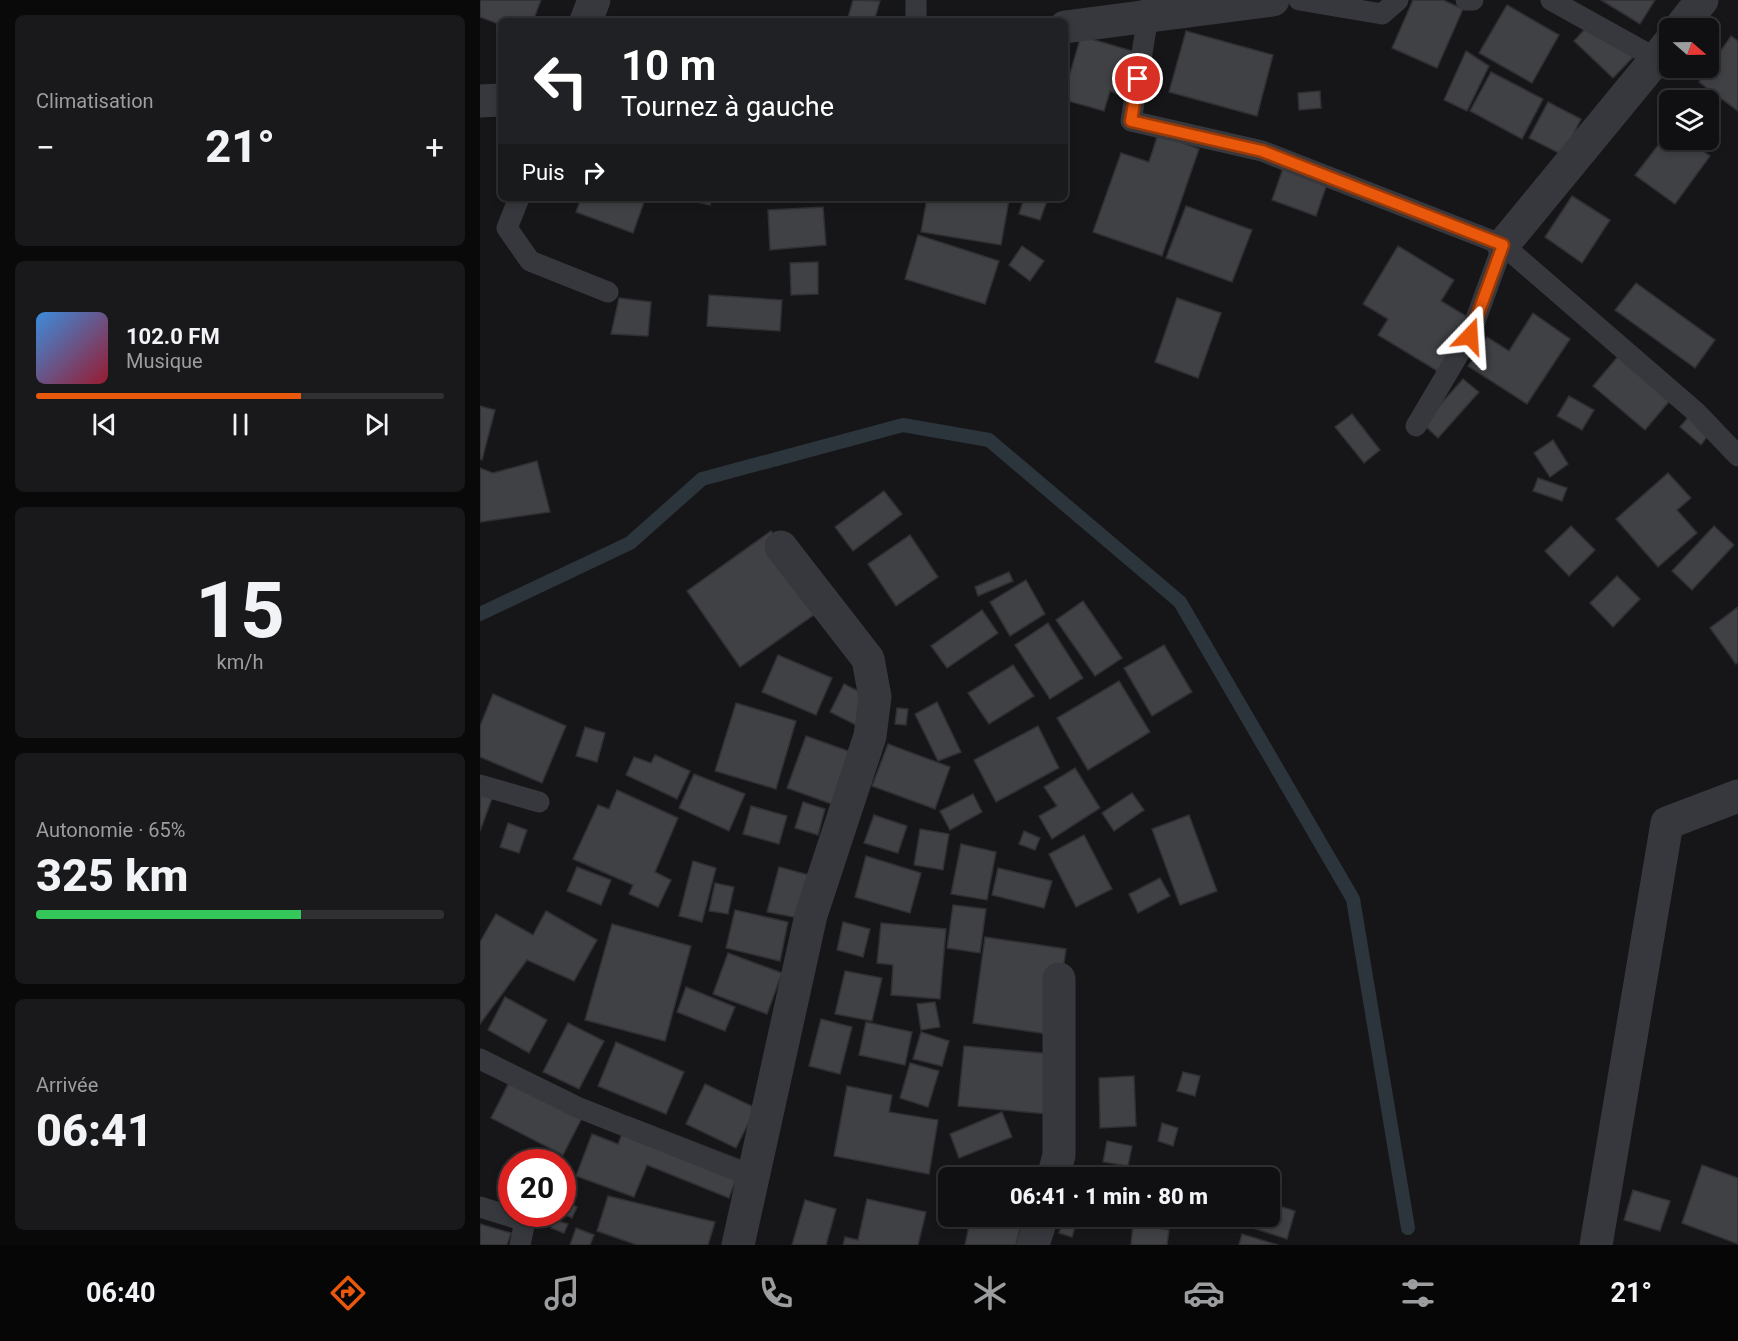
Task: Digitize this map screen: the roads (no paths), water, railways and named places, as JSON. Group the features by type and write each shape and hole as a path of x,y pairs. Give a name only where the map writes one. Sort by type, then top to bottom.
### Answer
{"street":[{"path":"587,18 594,0"},
{"path":"1068,26 1150,8 1273,0"},
{"path":"1688,18 1702,0"},
{"path":"1503,245 1659,56"},
{"path":"480,101 498,100"},
{"path":"738,1245 811,915 870,736 875,697 868,659 781,547"},
{"path":"1596,1245 1666,823 1738,796"},
{"path":"1056,1167 1059,1155 1059,979"},
{"path":"1033,1245 1038,1227"}],"lane":[{"path":"916,0 916,18"},
{"path":"1299,0 1382,14 1398,0"},
{"path":"1466,0 1473,0"},
{"path":"1551,0 1659,49"},
{"path":"1150,8 1131,121 1262,151 1503,245 1697,413 1738,456"},
{"path":"518,201 507,228 530,261 608,292"},
{"path":"1416,426 1470,336 1503,245"},
{"path":"480,785 540,801"},
{"path":"480,1059 577,1107 753,1177"},
{"path":"480,1207 525,1221 520,1245"}],"waterway":[{"path":"480,614 630,543 702,479 903,425 989,440 1180,602 1353,899 1408,1228"}]}
